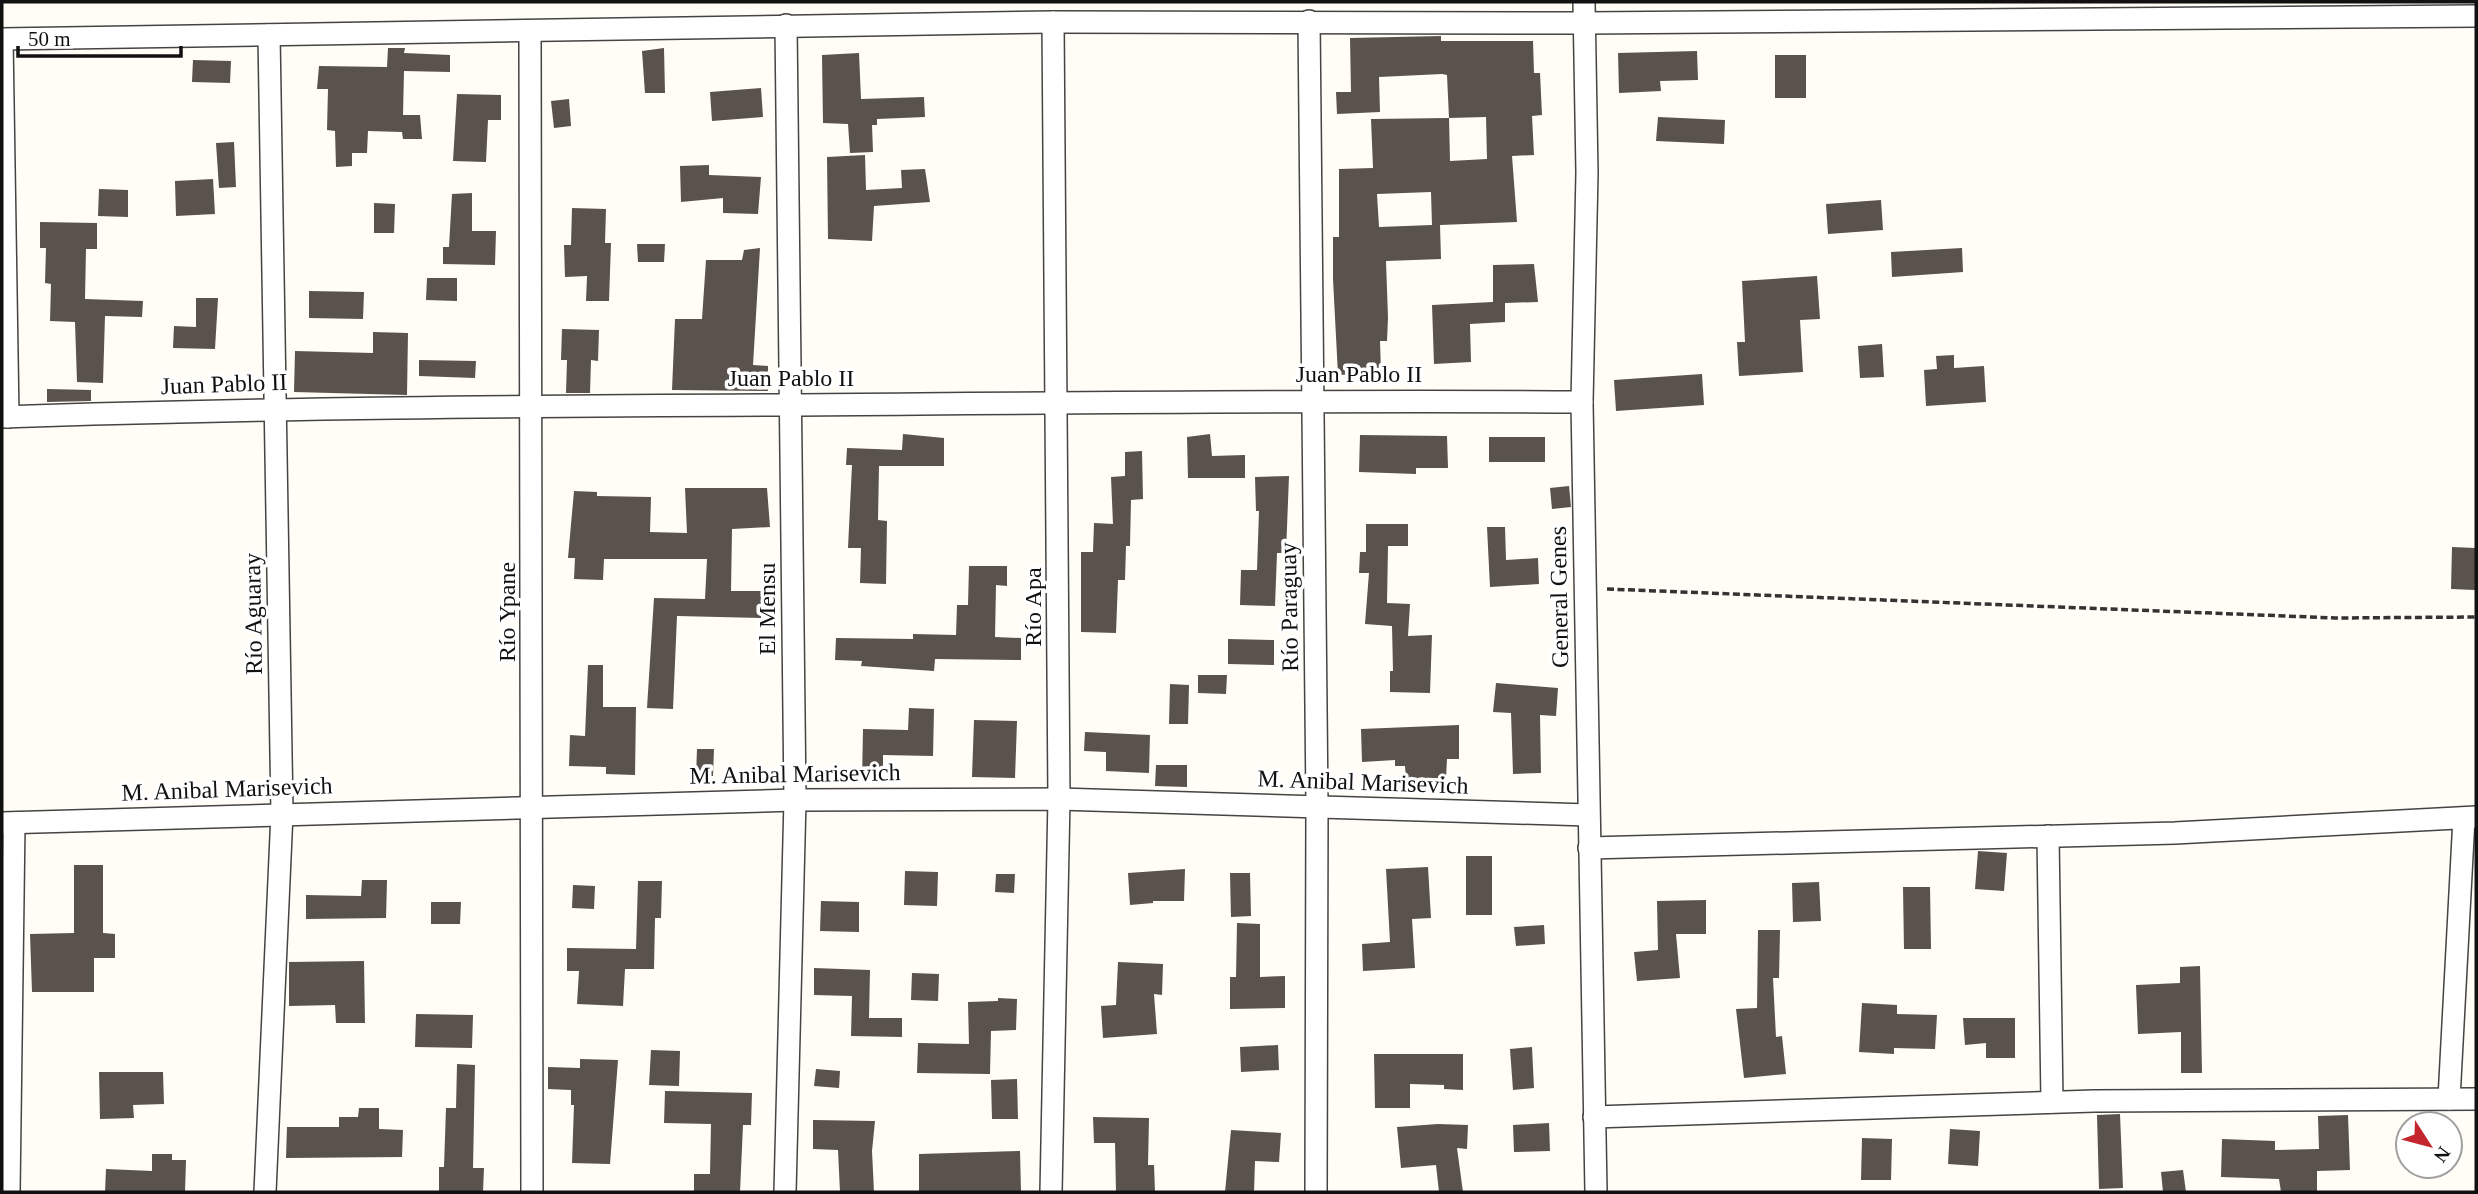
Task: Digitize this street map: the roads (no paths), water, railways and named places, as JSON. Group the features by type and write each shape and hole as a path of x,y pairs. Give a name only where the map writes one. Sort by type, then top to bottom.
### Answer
{"street":[{"path":"5,417 2,39 786,25 1309,21 1584,12 2476,16"},
{"name":"General Genes","path":"1584,12 1587,173 1582,402 1596,1192"},
{"name":"Río Paraguay","path":"1309,21 1317,806 1316,1192"},
{"name":"Río Apa","path":"1051,1192 1059,799 1059,402 1053,22"},
{"name":"El Mensu","path":"785,1192 795,800 786,25"},
{"name":"Río Ypane","path":"530,31 532,1192"},
{"name":"Río Aguaray","path":"265,1192 282,813 269,35"},
{"name":"Juan Pablo II","path":"5,417 277,409 532,406 1314,400 1582,402"},
{"name":"M. Anibal Marisevich","path":"8,823 533,805 795,800 1059,799 1588,816"},
{"path":"1589,848 2175,833 2470,818 2449,1099"},
{"path":"8,823 9,1192"},
{"path":"2048,836 2052,1102"},
{"path":"1594,1117 2052,1102 2476,1099"}]}
